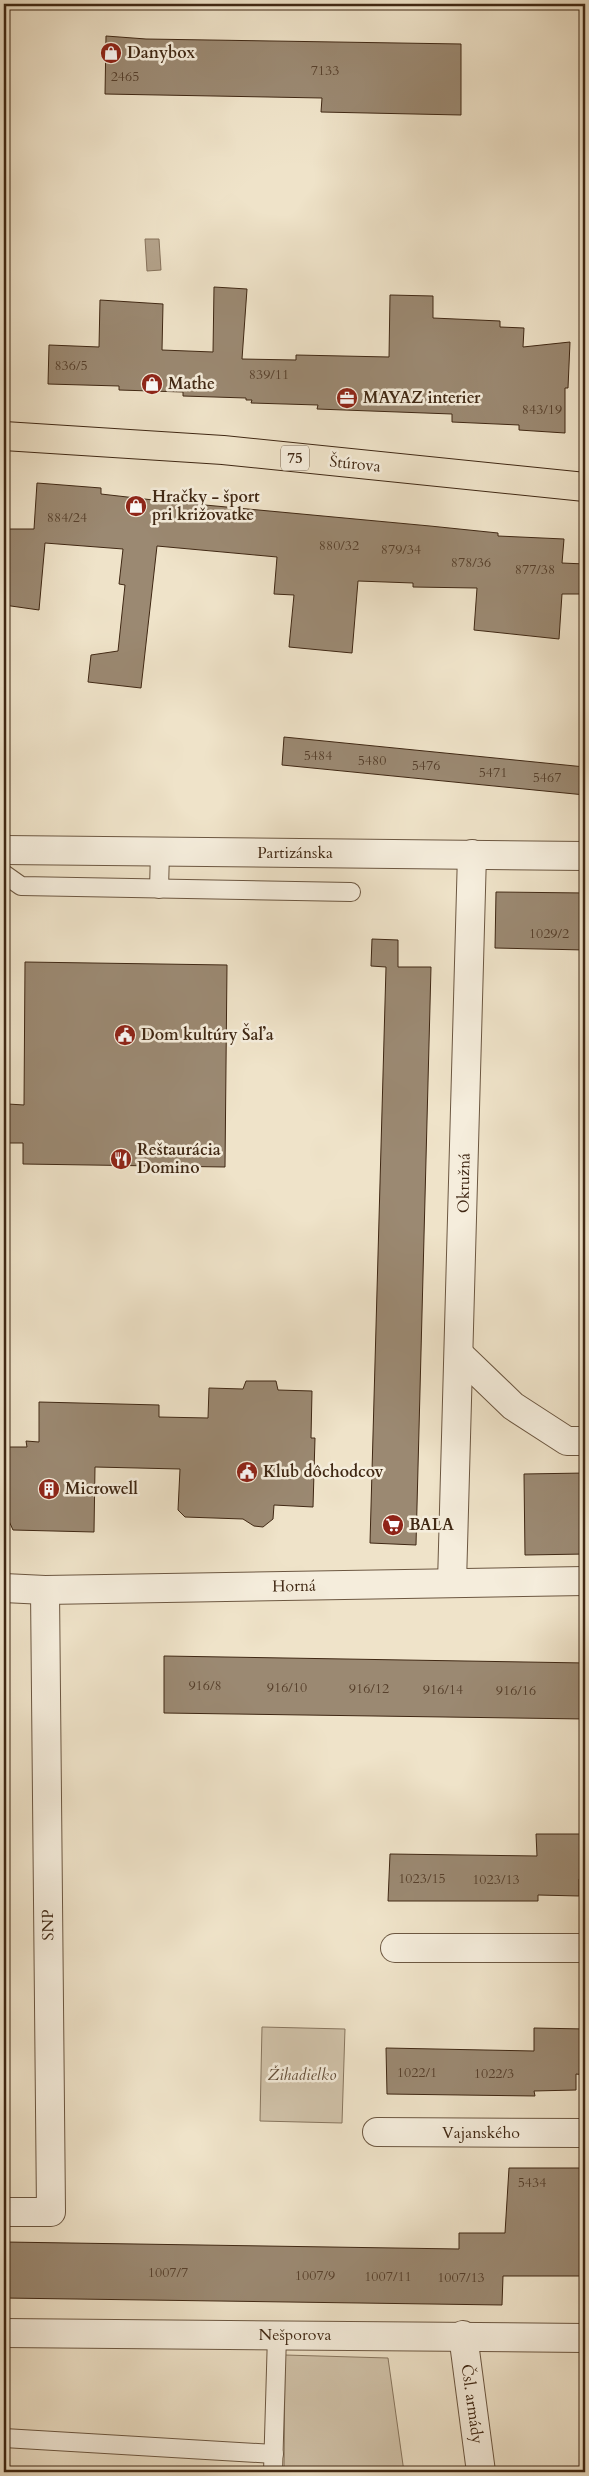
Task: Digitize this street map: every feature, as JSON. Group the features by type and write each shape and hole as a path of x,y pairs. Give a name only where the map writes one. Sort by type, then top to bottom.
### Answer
{"main road":[{"name":"Štúrova","path":"4,436 223,450 585,487"}],"street":[{"name":"Partizánska","path":"4,850 585,856"},
{"name":"Okružná","path":"452,1583 472,854"},
{"path":"459,1354 514,1406 567,1441 585,1441"},
{"name":"Horná","path":"4,1588 45,1590 585,1580"},
{"name":"SNP","path":"4,2212 51,2212 45,1590"},
{"path":"395,1948 585,1948"},
{"name":"Vajanského","path":"377,2132 585,2133"},
{"name":"Nešporova","path":"4,2333 585,2338"},
{"name":"Čsl. armády","path":"463,2336 481,2472"}],"lane":[{"path":"159,888 160,852"},
{"path":"4,874 21,886 351,892"},
{"path":"273,2472 277,2334"},
{"path":"4,2438 274,2454"}],"green space":[{"name":"Žihadielko","path":"262,2027 345,2029 342,2123 260,2121"},
{"path":"285,2355 388,2358 404,2472 284,2472"}],"shaded area":[{"path":"145,239 159,239 161,270 147,271"}],"building":[{"path":"106,36 146,39 461,44 461,115 321,112 322,98 105,94"},
{"path":"214,287 247,289 242,359 296,360 296,355 389,357 390,295 433,296 433,318 500,321 500,327 524,328 523,347 570,342 568,388 565,388 565,433 519,430 519,425 452,422 452,414 317,409 318,405 251,403 252,400 246,400 246,398 183,396 183,392 119,390 119,386 48,384 49,345 99,347 100,300 163,304 162,350 213,352"},
{"path":"37,483 101,488 101,494 162,501 498,533 498,536 564,539 562,563 585,564 585,594 562,594 559,639 474,630 477,588 413,587 413,583 358,581 352,653 289,647 294,595 274,594 277,557 157,546 141,688 88,682 91,655 118,651 125,585 119,584 123,549 45,543 39,610 4,605 5,529 34,529"},
{"path":"284,737 585,767 585,795 282,765"},
{"path":"496,892 585,893 585,950 495,948"},
{"path":"372,939 398,940 398,967 431,967 416,1545 370,1543 386,967 371,966"},
{"name":"Dom kultúry Šaľa","path":"25,962 227,965 225,1167 23,1164 23,1143 8,1143 8,1104 24,1105"},
{"path":"246,1381 276,1381 278,1390 312,1391 311,1438 315,1438 313,1507 274,1505 273,1519 263,1527 254,1526 243,1519 185,1517 178,1510 180,1469 95,1467 94,1532 13,1530 4,1510 4,1447 27,1447 26,1441 39,1442 39,1402 159,1405 159,1417 208,1418 209,1388 243,1389"},
{"path":"585,1473 585,1554 525,1555 524,1474"},
{"path":"164,1656 585,1663 585,1719 164,1713"},
{"path":"536,1834 585,1834 585,1880 579,1879 579,1896 538,1895 538,1901 388,1901 390,1854 537,1856"},
{"path":"534,2028 585,2029 585,2075 576,2074 576,2090 534,2091 535,2096 387,2094 386,2048 534,2051"},
{"path":"509,2168 585,2168 585,2276 503,2276 502,2305 4,2298 5,2242 459,2249 459,2233 505,2233"}],"place":[{"name":"Danybox","path":"111,53"},
{"name":"Mathe","path":"152,384"},
{"name":"MAYAZ interier","path":"347,398"},
{"name":"Hračky - šport pri križovatke","path":"136,506"},
{"name":"Dom kultúry Šaľa","path":"125,1035"},
{"name":"Reštaurácia Domino","path":"121,1159"},
{"name":"Klub dôchodcov","path":"247,1472"},
{"name":"Microwell","path":"49,1489"},
{"name":"BALA","path":"393,1525"}]}
